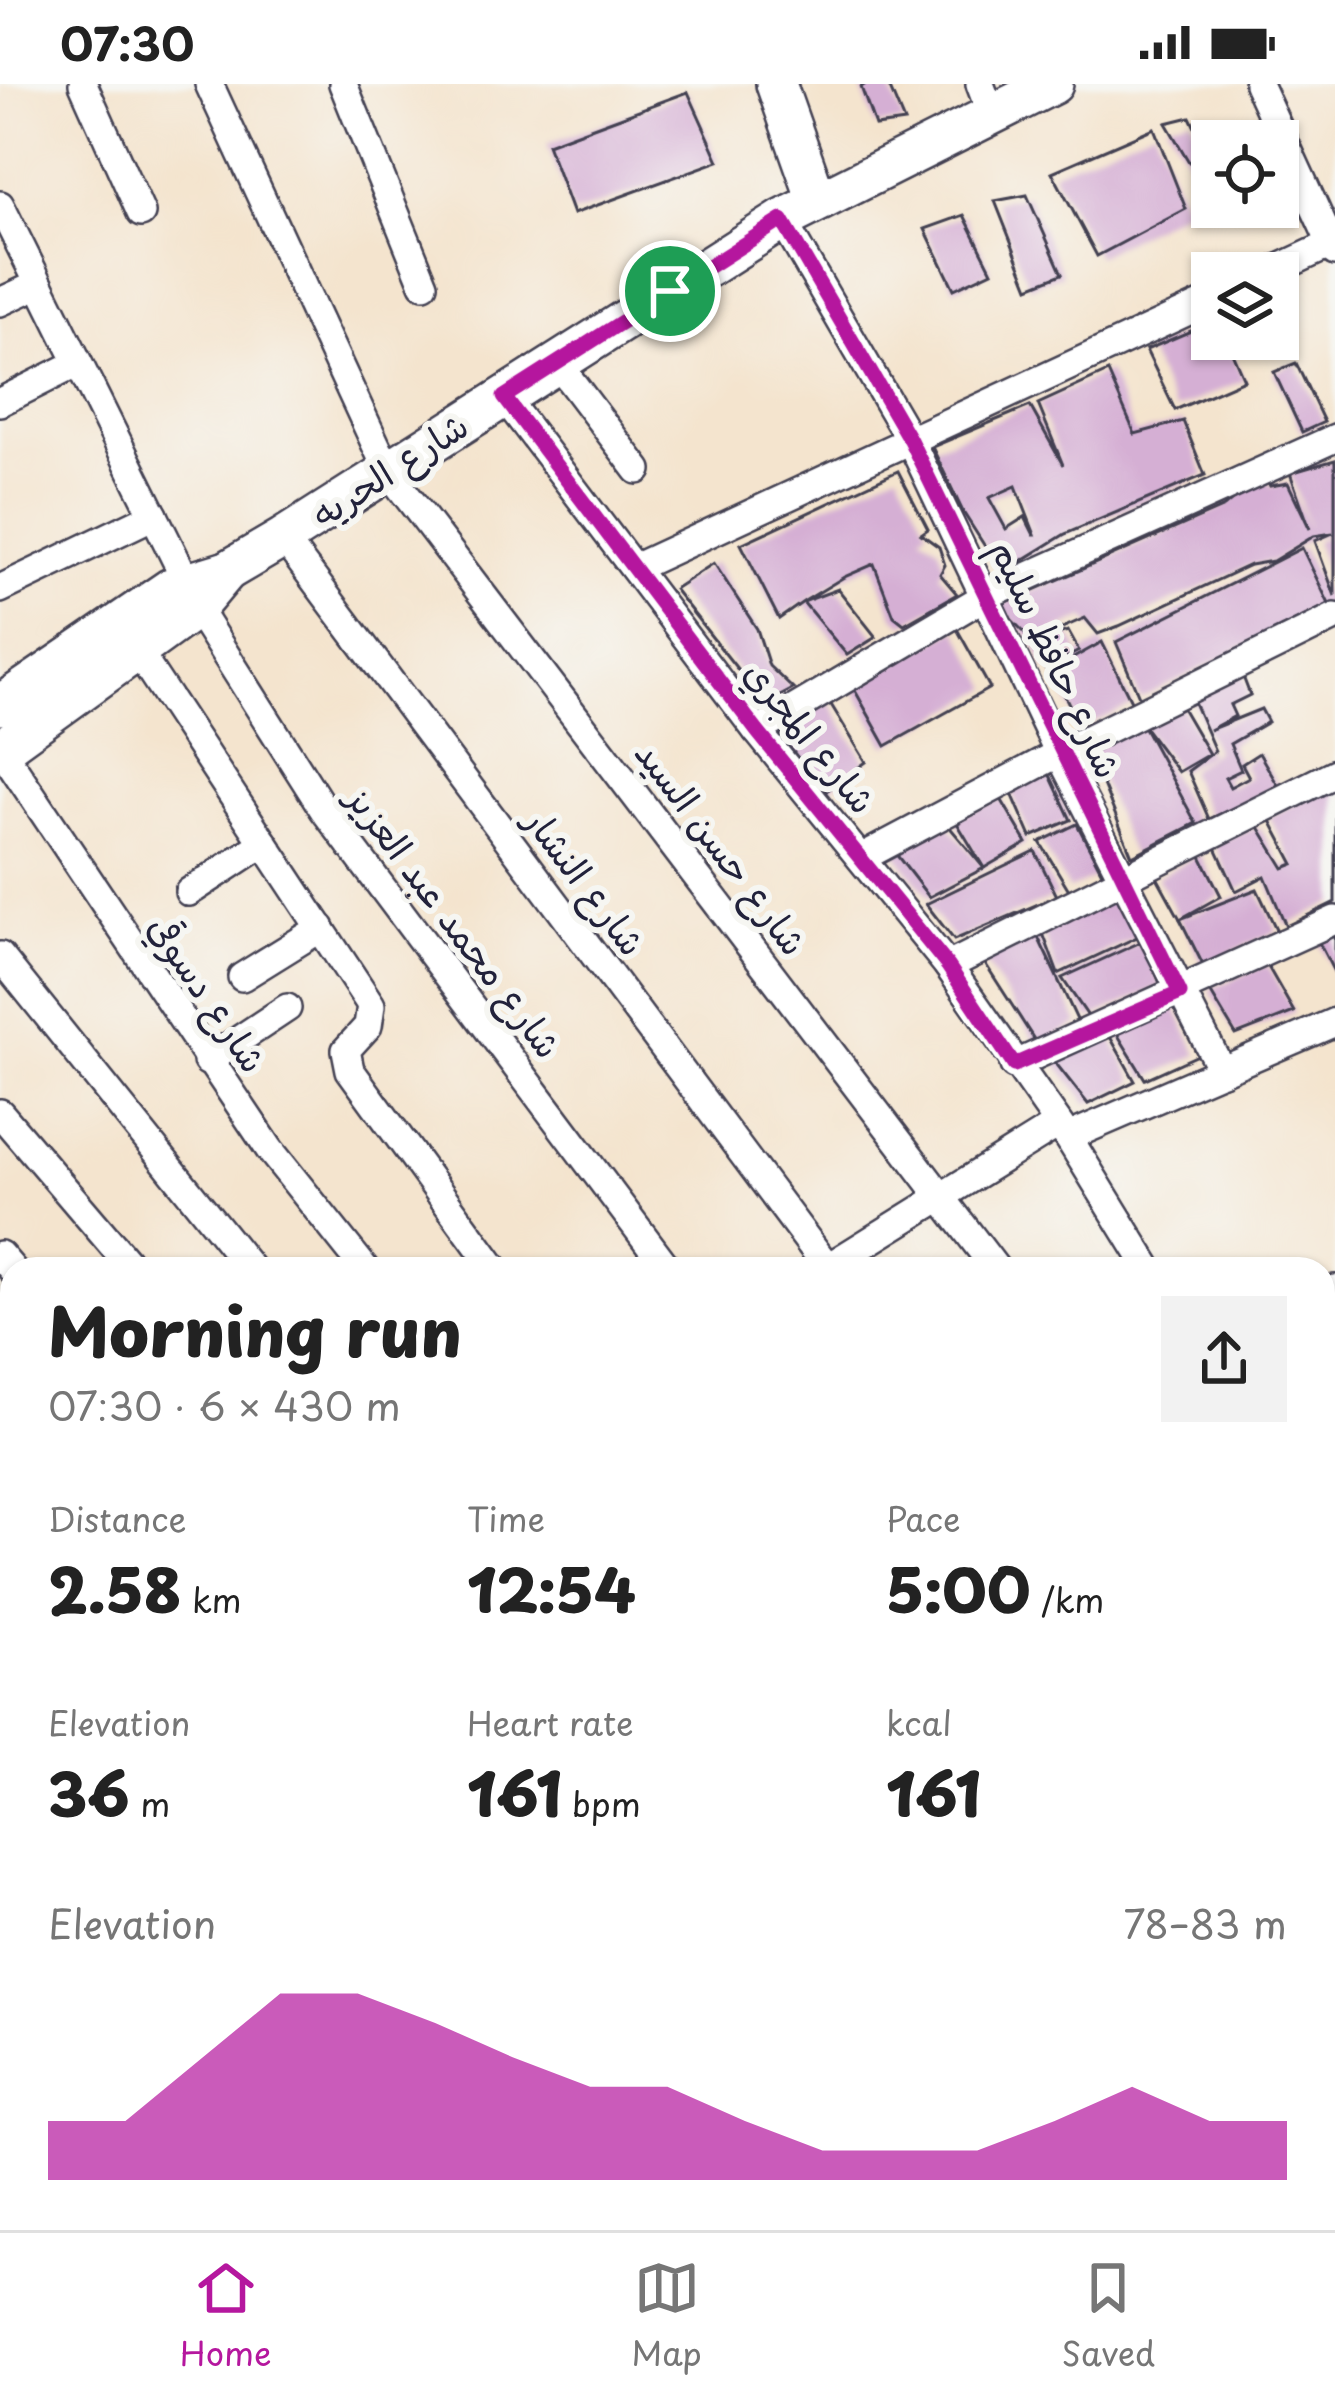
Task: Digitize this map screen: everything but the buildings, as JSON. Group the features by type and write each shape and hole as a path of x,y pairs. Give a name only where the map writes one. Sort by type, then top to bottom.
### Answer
{"main road":[{"path":"776,84 817,200"},
{"name":"شارع الحريه","path":"0,705 128,637 782,220 986,99 1053,84"},
{"name":"شارع الحريه","path":"0,749 128,637"}],"street":[{"path":"82,84 142,213"},
{"name":"شارع حسن السيد","path":"209,84 388,471 987,1257"},
{"path":"344,84 424,284"},
{"path":"1258,84 1333,248 1299,261"},
{"name":"شارع محمد عبد العزيز","path":"0,206 191,594 324,810 659,1257"},
{"name":"شارع حافظ سليم","path":"782,220 910,440 1059,753 1222,1071"},
{"path":"0,302 39,284"},
{"path":"634,568 1191,309"},
{"path":"557,362 638,470"},
{"path":"0,401 78,363"},
{"name":"شارع المجري","path":"504,397 757,731 948,966 1063,1130 1142,1257"},
{"path":"757,731 987,595 1335,438"},
{"path":"0,589 154,515"},
{"name":"شارع النشار","path":"284,538 819,1257"},
{"path":"861,858 1059,753 1335,617"},
{"path":"128,637 371,1005 368,1026 346,1050 350,1070 486,1257"},
{"name":"شارع دسوقي","path":"0,749 207,1061 356,1257"},
{"path":"948,966 1335,773"},
{"path":"189,892 264,843"},
{"path":"1014,1065 1335,920"},
{"path":"242,977 321,928"},
{"path":"0,956 241,1257"},
{"path":"207,1061 287,1008"},
{"path":"845,1257 1063,1130 1222,1071 1335,1022"},
{"path":"0,1113 123,1257"}],"route":[{"path":"782,220 910,440 1180,993 1014,1065 948,966 757,731 504,397 670,291 782,220"}]}
